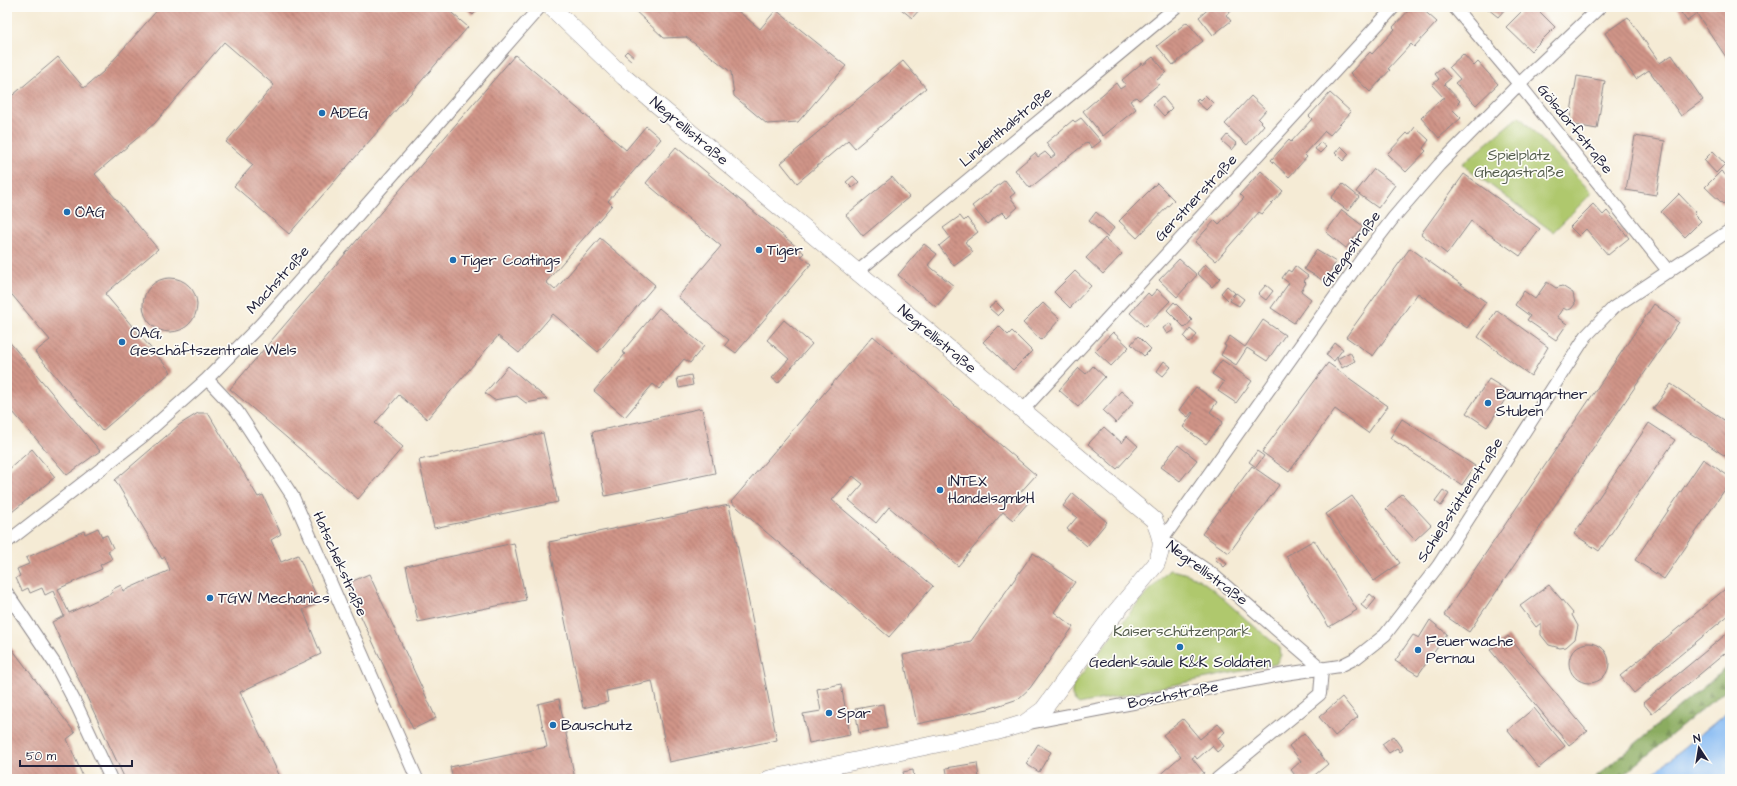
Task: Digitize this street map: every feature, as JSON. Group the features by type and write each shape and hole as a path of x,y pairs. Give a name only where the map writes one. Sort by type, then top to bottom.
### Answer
{"main road":[{"name":"Negrellistraße","path":"551,7 624,77 1154,520 1162,540"},
{"name":"Boschstraße","path":"769,779 1000,732 1025,723 1042,710 1110,619 1156,564 1161,553 1162,540"}],"street":[{"name":"Machstraße","path":"7,542 142,437 207,378 260,324 327,250 540,7"},
{"name":"Lindenthalstraße","path":"857,272 1176,7"},
{"name":"Gerstnerstraße","path":"1022,411 1394,7"},
{"name":"Gölsdorfstraße","path":"1454,7 1519,84 1669,272"},
{"name":"Ghegastraße","path":"1162,540 1361,260 1394,217 1439,165 1519,84 1600,7"},
{"name":"Schießstättenstraße","path":"1322,669 1340,666 1356,658 1386,635 1438,566 1586,336 1614,308 1730,230"},
{"name":"Hatschekstraße","path":"207,378 237,411 293,497 417,779"},
{"name":"Negrellistraße","path":"1162,540 1212,573 1322,669"},
{"path":"7,593 55,664 78,708 111,779"},
{"name":"Boschstraße","path":"1025,723 1285,674 1322,669"},
{"path":"1218,779 1232,775 1320,694 1322,669"}],"green space":[{"name":"Spielplatz Ghegastraße","path":"1519,116 1592,193 1553,232 1462,164"},
{"name":"Kaiserschützenpark","path":"1169,570 1190,575 1207,585 1280,648 1281,655 1276,664 1079,704 1072,696 1073,685 1137,604"},
{"path":"1730,665 1730,686 1619,779 1593,779"}],"water":[{"path":"1730,710 1730,779 1646,779"}],"building":[{"path":"160,7 445,7 468,27 289,234 234,186 253,165 226,142 274,85 224,42 155,123 95,174 158,249 105,294 171,372 102,431 35,352 50,340 7,289 7,100 58,57 84,88 103,72"},
{"path":"464,7 480,7 473,15"},
{"path":"631,7 733,7 760,29 776,10 846,66 798,122 767,124 734,96 731,72 686,37 664,38"},
{"path":"903,7 921,8 912,18 901,9"},
{"path":"1211,7 1232,7 1234,9 1226,15 1231,21 1213,35 1199,17"},
{"path":"1412,7 1420,7 1437,22 1414,47 1411,44 1388,69 1390,70 1370,92 1350,73 1370,52 1372,54 1395,29 1393,27"},
{"path":"1489,7 1507,7 1498,17 1488,9"},
{"path":"1526,7 1535,7 1555,27 1531,51 1506,27"},
{"path":"1677,7 1730,7 1730,59 1728,60 1697,14 1687,21"},
{"path":"1628,17 1660,63 1672,55 1703,100 1681,116 1649,70 1636,79 1605,33"},
{"path":"1187,22 1203,41 1173,65 1157,46"},
{"path":"627,51 635,58 632,61 624,54"},
{"path":"1463,54 1474,66 1478,62 1498,84 1476,105 1455,83 1460,79 1449,67"},
{"name":"Tiger Coatings","path":"515,55 626,150 646,126 661,139 608,201 612,205 546,282 555,290 600,238 655,285 598,352 553,314 519,353 498,336 427,419 399,395 375,423 403,447 358,499 230,389"},
{"path":"1153,57 1166,72 1156,81 1159,84 1139,100 1136,97 1130,101 1136,109 1103,136 1083,111 1116,83 1120,89 1126,85 1122,80 1142,63 1143,65"},
{"path":"903,61 926,88 855,148 848,140 797,183 781,163"},
{"path":"1442,68 1451,78 1444,84 1460,101 1452,109 1461,118 1439,138 1421,118 1442,98 1444,98 1432,85 1439,79 1435,74"},
{"path":"1577,76 1605,81 1597,129 1569,124"},
{"path":"1330,93 1351,112 1330,135 1325,131 1304,154 1307,157 1289,177 1271,160 1289,140 1291,142 1312,119 1309,116"},
{"path":"1205,95 1213,103 1206,110 1196,101 1198,98 1200,100"},
{"path":"1162,96 1172,108 1164,116 1153,104"},
{"path":"1251,96 1266,110 1258,119 1264,125 1247,145 1225,124"},
{"path":"1081,118 1101,141 1092,148 1087,142 1030,188 1015,170 1035,153 1038,157 1045,152 1051,158 1055,155 1046,143 1073,120 1075,122"},
{"path":"1415,127 1429,140 1423,148 1426,151 1406,172 1387,154 1407,133 1409,135"},
{"path":"1227,135 1237,144 1232,150 1222,141"},
{"path":"1635,136 1665,141 1656,195 1626,190"},
{"path":"1320,142 1326,147 1320,153 1315,149"},
{"path":"1341,146 1349,154 1343,161 1335,153"},
{"name":"Tiger","path":"676,147 804,253 801,256 811,264 736,353 725,345 729,340 678,297 721,246 646,183"},
{"path":"1713,151 1725,164 1716,173 1704,160"},
{"path":"1374,169 1395,185 1378,208 1356,192"},
{"path":"1261,171 1283,191 1262,214 1259,212 1216,261 1195,242 1215,220 1219,224 1244,198 1240,194"},
{"path":"1721,171 1730,179 1730,198 1723,204 1705,187"},
{"path":"1464,174 1540,229 1520,256 1471,221 1447,254 1421,234"},
{"path":"853,176 859,182 852,188 846,182"},
{"path":"892,177 909,197 863,236 846,215"},
{"path":"1005,180 1015,193 1010,197 1018,207 1007,217 1002,212 987,224 972,206"},
{"path":"1157,183 1174,200 1137,238 1119,221"},
{"path":"1343,184 1359,197 1348,211 1331,198"},
{"path":"1679,194 1696,212 1694,214 1701,221 1685,237 1661,212"},
{"path":"1593,204 1603,215 1607,211 1629,238 1608,255 1586,229 1579,236 1570,227"},
{"path":"1342,210 1363,226 1346,248 1326,232"},
{"path":"1096,212 1114,228 1107,237 1089,221"},
{"path":"960,216 964,221 967,218 978,232 965,242 973,252 954,266 939,246 950,237 943,228"},
{"path":"1105,238 1122,254 1103,274 1086,258"},
{"path":"924,244 937,254 928,265 954,286 936,307 898,275"},
{"path":"1410,248 1486,302 1467,328 1418,293 1373,356 1346,337"},
{"path":"1316,250 1336,262 1324,281 1304,269"},
{"path":"1179,259 1197,275 1177,297 1159,280"},
{"path":"1205,264 1220,278 1212,287 1197,273"},
{"path":"1295,266 1308,276 1304,281 1306,283 1301,291 1311,299 1294,323 1271,308 1289,283 1282,278 1288,270 1291,272"},
{"path":"1075,271 1091,286 1070,308 1054,292"},
{"path":"170,278 185,283 189,286 192,290 197,305 192,320 189,324 185,327 170,332 155,327 151,324 148,320 143,305 148,290 151,286 155,283"},
{"path":"1547,282 1556,288 1562,286 1573,293 1575,304 1571,309 1567,310 1563,308 1557,317 1567,324 1556,340 1527,320 1530,316 1515,305 1524,291 1535,299"},
{"path":"1266,285 1273,291 1266,300 1258,294"},
{"path":"1227,286 1235,293 1228,300 1221,293"},
{"path":"1157,289 1170,301 1145,327 1130,313 1148,293 1151,296"},
{"path":"1236,293 1244,299 1239,306 1230,301"},
{"path":"996,302 1004,310 998,316 989,308"},
{"path":"1174,302 1192,320 1185,328 1167,310"},
{"path":"1043,303 1060,319 1041,340 1023,323"},
{"path":"1654,304 1679,322 1469,632 1444,615"},
{"path":"659,308 704,346 690,363 684,359 659,389 653,384 625,417 594,391 625,354 622,352"},
{"path":"1497,310 1548,347 1531,376 1478,337"},
{"path":"784,320 812,344 778,383 772,378 789,359 767,340"},
{"path":"1263,320 1285,335 1267,361 1247,348 1236,365 1221,355 1226,346 1224,345 1230,336 1245,347"},
{"path":"1170,323 1174,330 1167,334 1163,328"},
{"path":"999,326 1008,335 1012,331 1032,351 1013,370 983,342"},
{"path":"1190,329 1197,335 1190,343 1184,337"},
{"path":"1113,332 1129,347 1111,366 1095,351"},
{"name":"INTEX HandelsgmbH","path":"873,336 1036,475 1018,495 1028,503 1013,520 1003,512 958,566 889,507 876,523 849,500 863,484 853,476 832,500 933,586 889,637 731,502"},
{"path":"1138,336 1151,349 1144,356 1131,344"},
{"path":"7,339 100,451 67,475 7,405"},
{"path":"1335,343 1343,349 1334,361 1326,355"},
{"path":"1350,352 1355,361 1342,368 1337,359"},
{"path":"1222,360 1252,381 1236,403 1218,391 1224,382 1212,374"},
{"path":"1164,361 1171,367 1163,376 1157,371"},
{"path":"1328,363 1388,406 1368,433 1335,409 1289,472 1262,452"},
{"path":"508,366 547,399 526,403 517,396 494,400 485,393"},
{"path":"1093,366 1105,377 1078,407 1059,390 1079,368 1086,374"},
{"path":"691,375 693,385 679,388 677,378"},
{"name":"Baumgartner Stuben","path":"1489,379 1510,392 1487,427 1466,413"},
{"path":"1671,384 1730,424 1730,459 1653,409"},
{"path":"1196,387 1217,402 1210,412 1223,422 1206,444 1183,427 1193,413 1192,412 1188,417 1179,410"},
{"path":"1121,391 1134,402 1116,423 1103,411"},
{"path":"702,408 715,473 605,496 592,432"},
{"name":"TGW Mechanics","path":"198,413 208,413 258,497 263,495 281,534 271,540 281,562 298,555 319,602 303,610 321,654 240,692 281,779 125,779 52,622 64,616 53,591 45,595 42,588 30,593 28,588 22,591 16,578 20,576 17,569 29,564 26,558 84,531 85,534 98,528 102,537 107,535 113,548 108,551 112,559 100,565 102,569 58,589 69,613 112,593 111,590 121,585 123,591 170,570 165,557 162,559 115,480 179,425"},
{"path":"1402,419 1475,466 1462,485 1390,438"},
{"path":"1649,423 1675,440 1599,551 1574,534"},
{"path":"1104,427 1122,443 1127,436 1138,446 1117,469 1088,444"},
{"path":"543,433 558,502 434,528 419,460"},
{"path":"1178,445 1197,460 1180,481 1161,467"},
{"path":"32,449 55,477 7,516 7,471"},
{"path":"1257,451 1264,456 1256,467 1249,462"},
{"path":"1703,459 1730,477 1730,482 1664,579 1635,560"},
{"path":"1252,466 1279,485 1229,553 1202,534"},
{"path":"1443,490 1449,494 1441,506 1435,501"},
{"path":"1073,493 1107,522 1087,546 1067,529 1077,517 1063,506"},
{"path":"1402,494 1431,525 1415,540 1386,509"},
{"path":"1352,496 1400,563 1374,581 1326,514"},
{"path":"729,505 777,740 669,762 652,681 606,691 608,702 583,708 549,542"},
{"path":"1314,540 1357,610 1329,627 1286,556"},
{"path":"514,543 526,600 418,622 406,566"},
{"path":"1033,553 1075,582 1054,612 1073,627 1030,688 1018,699 988,709 917,724 903,655 971,641"},
{"path":"1218,556 1227,564 1224,567 1215,559"},
{"path":"369,574 436,718 413,729 346,584"},
{"path":"1549,585 1573,613 1572,615 1578,626 1575,639 1566,647 1560,648 1549,645 1541,635 1541,623 1536,627 1520,606"},
{"path":"1730,585 1730,614 1634,693 1620,676"},
{"path":"1370,594 1376,599 1367,610 1361,605"},
{"path":"1430,620 1447,634 1418,675 1395,661 1413,635 1419,638"},
{"path":"1730,631 1730,649 1652,714 1643,703"},
{"path":"1508,636 1587,731 1569,745 1490,650"},
{"path":"7,642 75,733 67,739 84,779 7,779"},
{"path":"1589,643 1603,649 1609,663 1603,677 1589,683 1575,677 1569,663 1575,649"},
{"name":"Spar","path":"841,684 850,735 809,743 803,714 821,711 817,689"},
{"path":"1342,697 1358,717 1335,736 1319,717"},
{"name":"Bauschutz","path":"559,699 575,779 453,779 450,767 547,747 538,704"},
{"path":"883,704 887,728 859,733 855,709"},
{"path":"1534,708 1565,746 1539,768 1508,730"},
{"path":"1183,719 1200,739 1218,724 1225,732 1218,738 1224,746 1217,752 1212,746 1197,759 1195,756 1192,758 1204,773 1197,779 1157,779 1156,778 1181,756 1163,735"},
{"path":"1304,733 1328,764 1310,779 1298,779 1291,770 1301,761 1289,746"},
{"path":"1393,736 1403,750 1400,752 1397,748 1389,753 1382,744"},
{"path":"1038,744 1051,752 1039,772 1026,764"},
{"path":"977,763 979,779 948,779 946,768"},
{"path":"913,770 914,779 905,779 903,772"}],"place":[{"name":"ADEG","path":"322,113"},
{"name":"ÖAG","path":"67,212"},
{"name":"Tiger","path":"759,250"},
{"name":"Tiger Coatings","path":"453,260"},
{"name":"ÖAG, Geschäftszentrale Wels","path":"122,342"},
{"name":"Baumgartner Stuben","path":"1488,403"},
{"name":"INTEX HandelsgmbH","path":"940,490"},
{"name":"TGW Mechanics","path":"210,598"},
{"name":"Gedenksäule K&K Soldaten","path":"1180,647"},
{"name":"Feuerwache Pernau","path":"1418,650"},
{"name":"Spar","path":"829,713"},
{"name":"Bauschutz","path":"553,725"}]}
